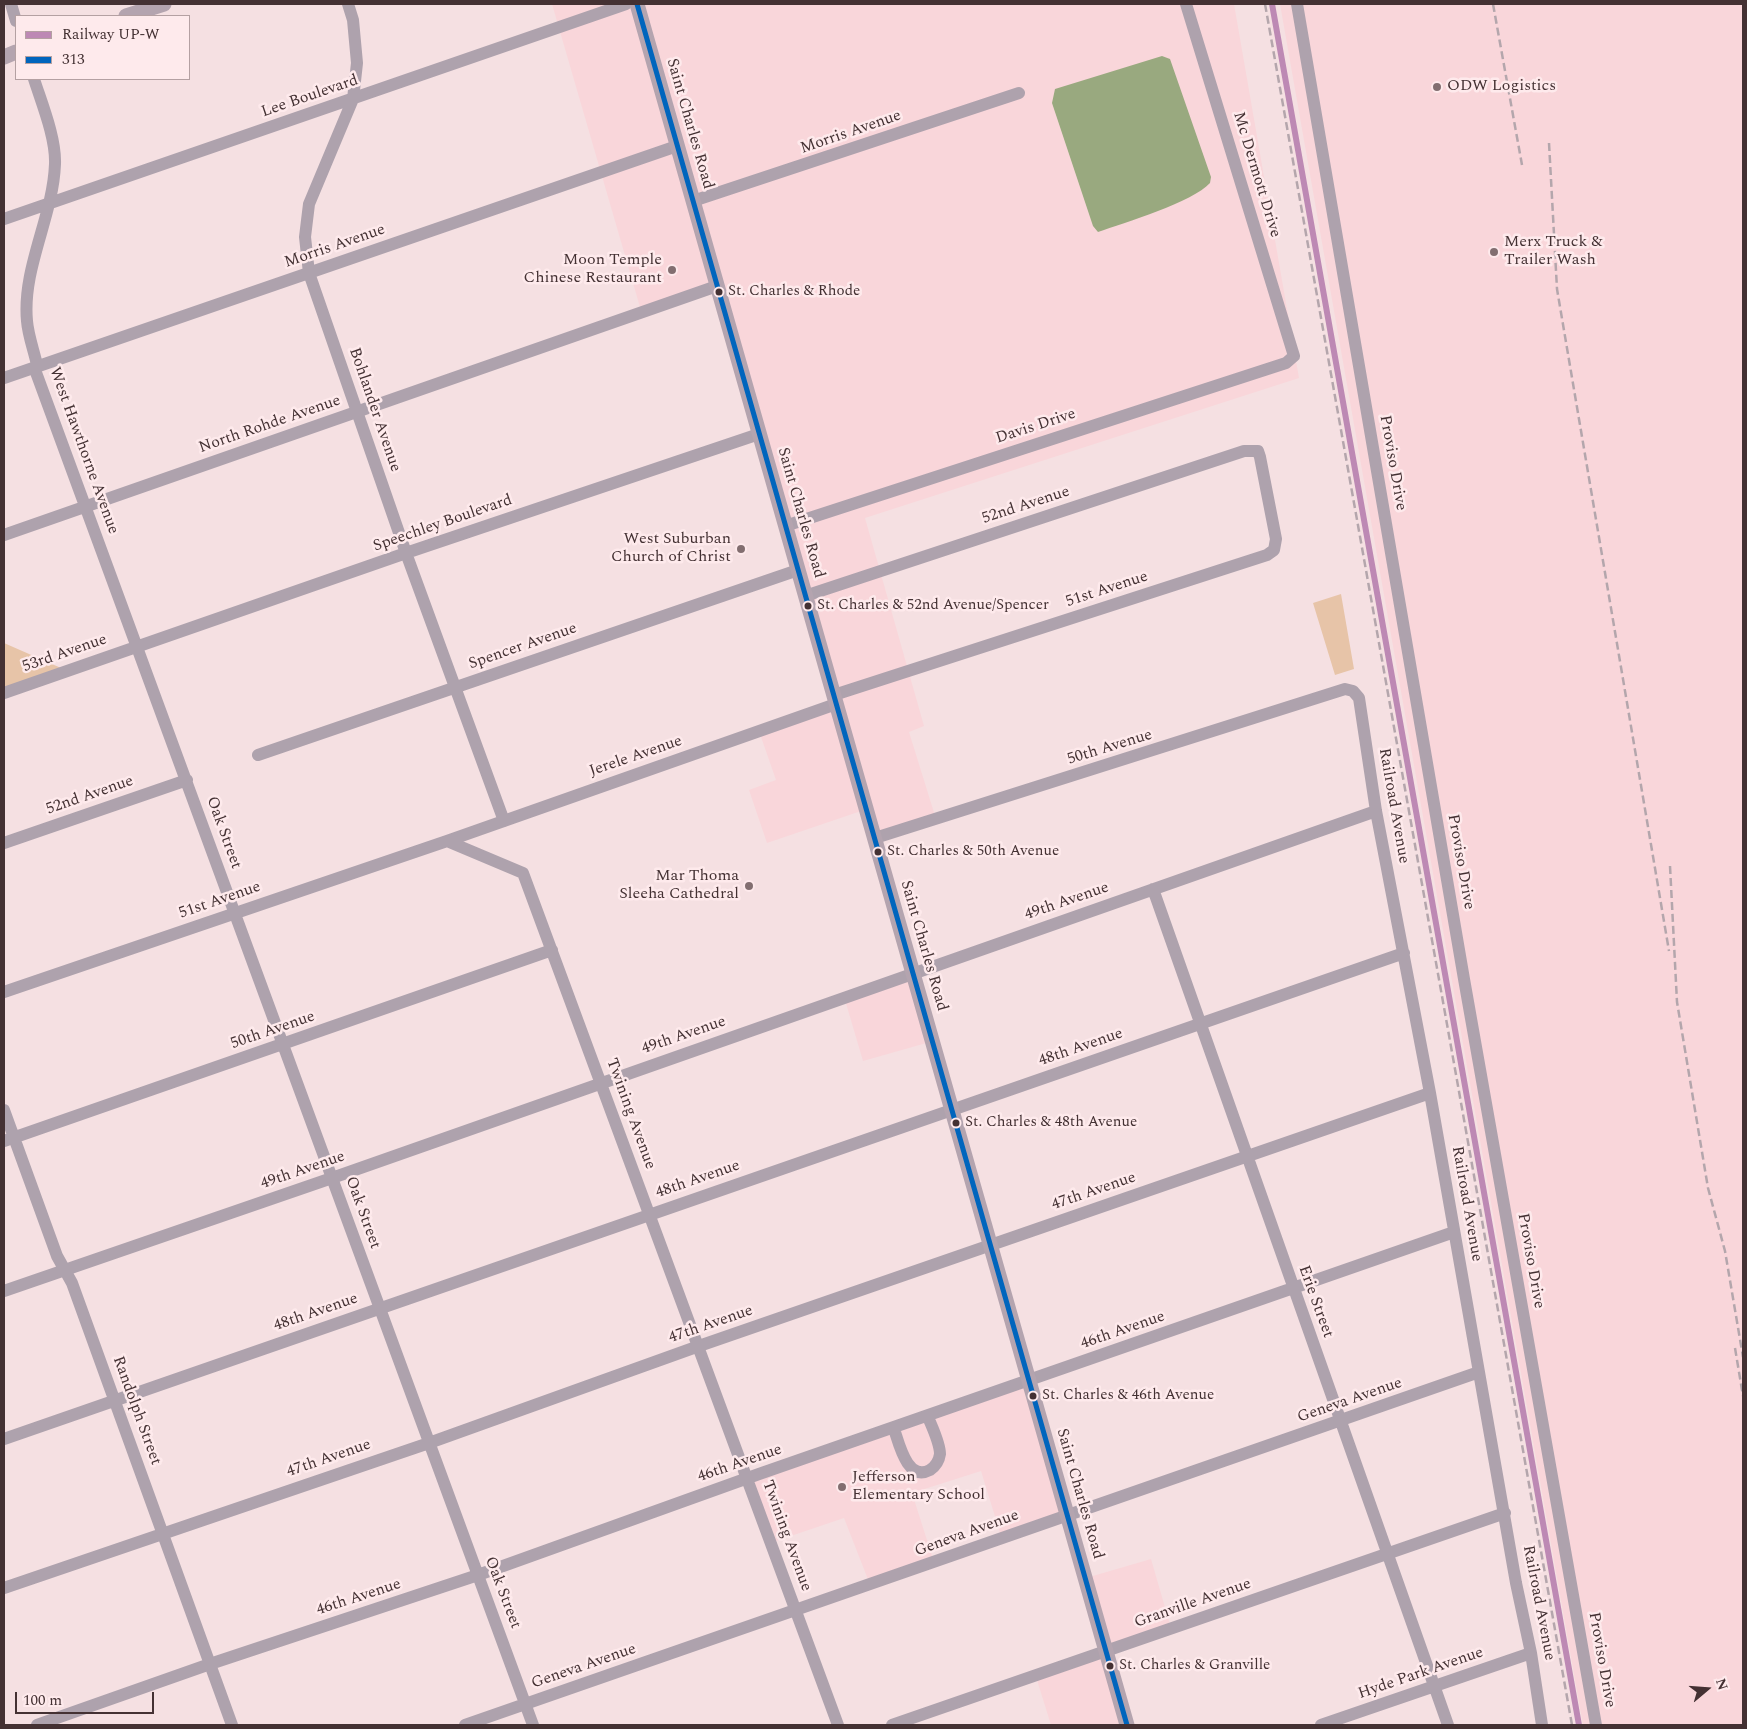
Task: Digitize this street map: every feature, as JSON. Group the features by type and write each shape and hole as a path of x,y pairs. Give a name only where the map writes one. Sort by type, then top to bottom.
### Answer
{"main road":[{"path":"129,15 164,4"},
{"name":"Saint Charles Road","path":"637,4 1127,1725"}],"street":[{"path":"11,4 15,18"},
{"name":"Bohlander Avenue","path":"348,4 353,20 357,64 353,99 309,204 305,237 309,273 406,553 504,821"},
{"name":"Lee Boulevard","path":"4,219 626,4"},
{"name":"Mc Dermott Drive","path":"1186,4 1294,356"},
{"name":"Proviso Drive","path":"1297,4 1467,996 1596,1725"},
{"name":"West Hawthorne Avenue","path":"34,80 48,123 55,162 49,204 29,284 27,321 37,365 34,367 161,712"},
{"name":"Morris Avenue","path":"693,202 1019,93"},
{"name":"Morris Avenue","path":"4,378 678,146"},
{"name":"North Rohde Avenue","path":"4,535 717,286"},
{"name":"Davis Drive","path":"785,526 1286,363 1294,356"},
{"name":"Speechley Boulevard","path":"138,646 759,434"},
{"name":"51st Avenue","path":"835,699 1267,555 1274,550 1276,539 1258,450"},
{"name":"52nd Avenue","path":"805,596 1244,451 1258,450"},
{"name":"Spencer Avenue","path":"258,755 798,570"},
{"name":"53rd Avenue","path":"4,693 138,646"},
{"name":"50th Avenue","path":"875,838 1345,689 1353,691"},
{"name":"Railroad Avenue","path":"1353,691 1359,698 1376,811 1430,1093 1516,1583 1531,1653 1542,1725"},
{"name":"Jerele Avenue","path":"447,841 835,699"},
{"name":"Oak Street","path":"161,712 533,1725"},
{"name":"52nd Avenue","path":"4,844 186,780"},
{"name":"49th Avenue","path":"4,1290 332,1178 1376,811"},
{"name":"51st Avenue","path":"4,992 447,841"},
{"name":"Twining Avenue","path":"447,841 523,873 838,1725"},
{"name":"Erie Street","path":"1153,889 1292,1288 1448,1725"},
{"name":"50th Avenue","path":"9,1139 284,1045 552,950"},
{"name":"48th Avenue","path":"4,1439 1404,953"},
{"name":"47th Avenue","path":"4,1588 163,1532 429,1443 699,1346 1430,1093"},
{"name":"Randolph Street","path":"4,1110 9,1139 57,1256 65,1269 163,1532 232,1725"},
{"name":"46th Avenue","path":"37,1725 210,1664 478,1575 747,1478 894,1429 1454,1232"},
{"name":"Geneva Avenue","path":"465,1725 1340,1422 1479,1372"},
{"path":"894,1429 905,1461 920,1472 927,1471 938,1462 940,1452 928,1417"},
{"name":"Granville Avenue","path":"892,1725 1505,1513"},
{"name":"Hyde Park Avenue","path":"1321,1725 1531,1653"}],"shaded area":[{"path":"552,4 634,4 716,289 642,314"},
{"path":"640,4 1234,4 1299,378 865,518 924,726 909,732 936,819 876,838"},
{"path":"1280,4 1743,4 1743,1725 1583,1725"},
{"path":"1162,56 1170,59 1211,177 1210,183 1189,197 1174,204 1098,232 1093,226 1052,103 1055,89"},
{"path":"1341,594 1354,669 1335,675 1313,603"},
{"path":"4,643 61,668 4,689"},
{"path":"834,708 864,810 767,843 749,790 776,780 760,734"},
{"path":"911,977 930,1042 863,1061 845,1000"},
{"name":"Jefferson Elementary School","path":"1027,1384 1064,1514 1001,1536 981,1471 912,1493 933,1559 869,1582 844,1518 773,1542 750,1481"},
{"path":"1151,1559 1171,1628 1108,1652 1086,1578"},
{"path":"1105,1653 1125,1725 1051,1725 1036,1677"}],"railway":[{"path":"1265,4 1572,1725"},
{"path":"1493,4 1522,165"},
{"path":"1549,143 1557,289 1669,951"},
{"path":"1670,866 1677,1002 1708,1188 1725,1251 1743,1357"},
{"path":"1735,1348 1743,1396"}],"rail line":[{"name":"UP-W","path":"1272,4 1579,1725"}],"transit line":[{"name":"313","path":"637,4 1127,1725"}],"place":[{"name":"ODW Logistics","path":"1437,87"},
{"name":"Merx Truck & Trailer Wash","path":"1494,252"},
{"name":"Moon Temple Chinese Restaurant","path":"672,270"},
{"name":"St. Charles & Rhode","path":"719,292"},
{"name":"West Suburban Church of Christ","path":"741,549"},
{"name":"St. Charles & 52nd Avenue/Spencer","path":"808,606"},
{"name":"St. Charles & 50th Avenue","path":"878,852"},
{"name":"Mar Thoma Sleeha Cathedral","path":"749,886"},
{"name":"St. Charles & 48th Avenue","path":"956,1123"},
{"name":"St. Charles & 46th Avenue","path":"1033,1396"},
{"name":"Jefferson Elementary School","path":"842,1487"},
{"name":"St. Charles & Granville","path":"1110,1666"}]}
